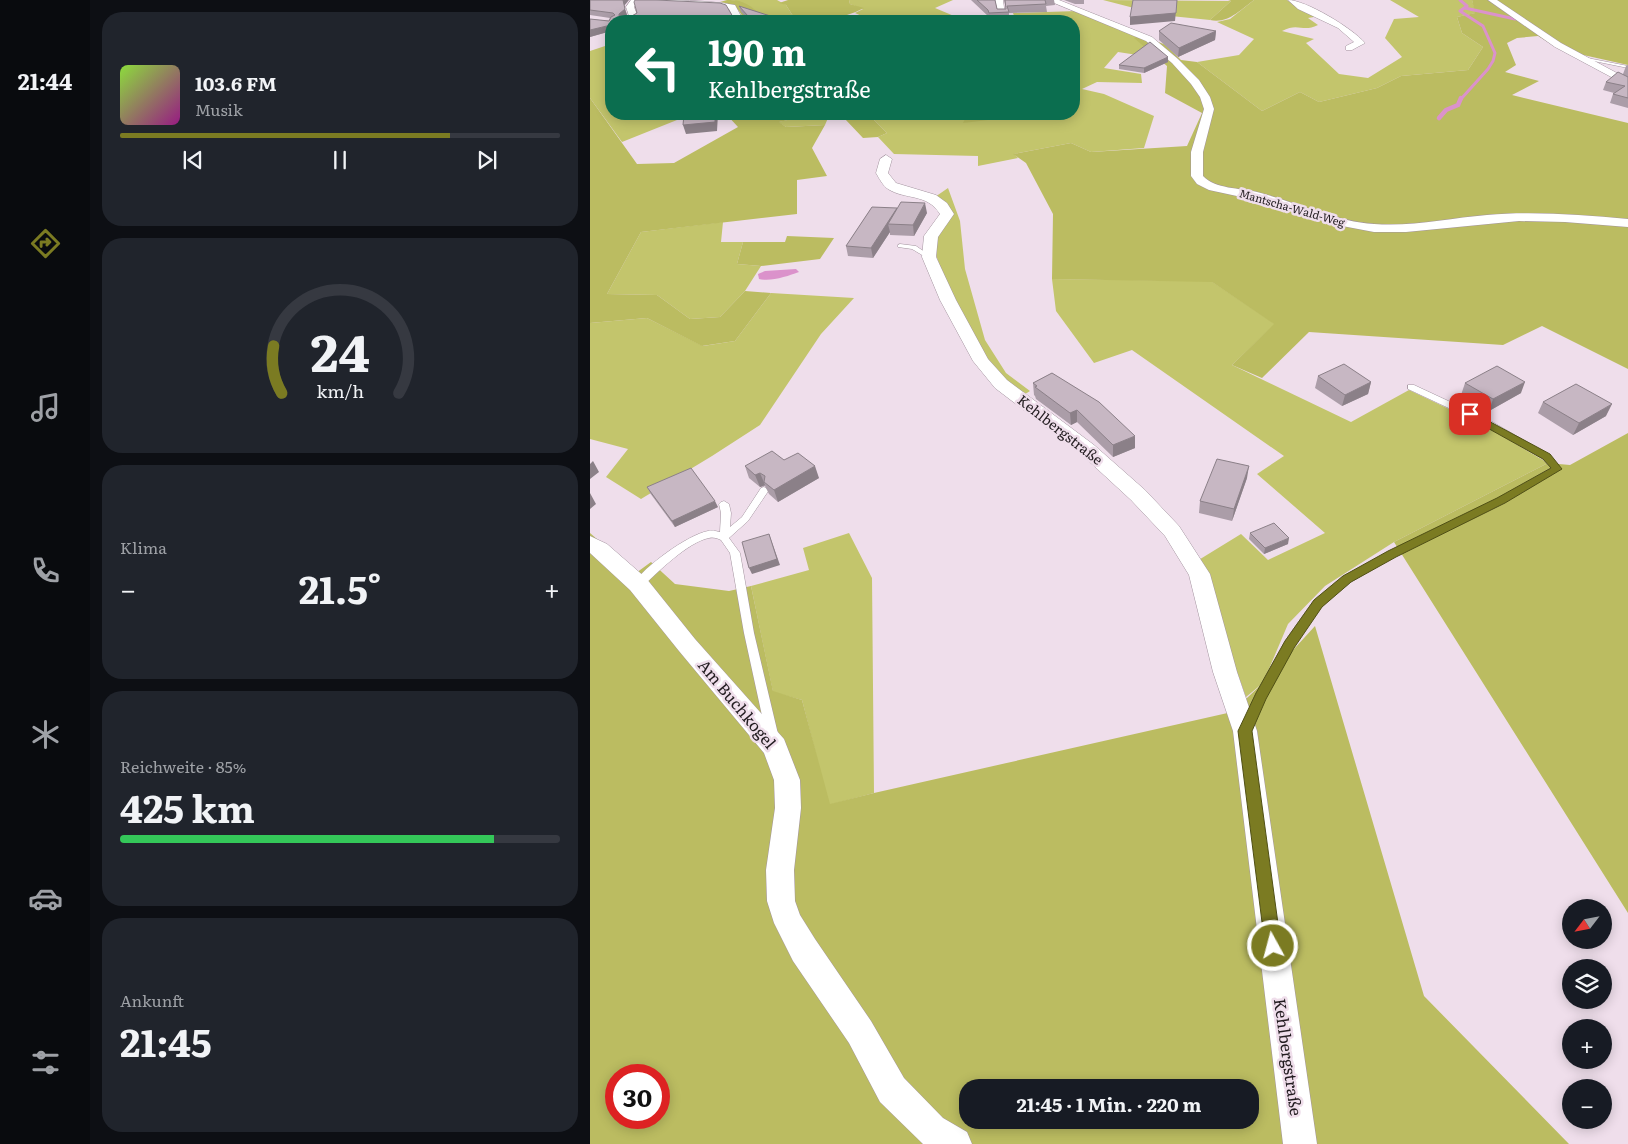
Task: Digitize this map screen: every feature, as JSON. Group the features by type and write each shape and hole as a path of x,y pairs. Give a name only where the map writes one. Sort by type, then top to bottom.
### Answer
{"street":[{"path":"633,15 630,7 636,0"},
{"path":"648,0 704,1 722,4 732,7 736,15"},
{"path":"999,0 1002,13"},
{"name":"Mantscha-Wald-Weg","path":"1051,0 1149,39 1195,82 1205,97 1210,110 1196,161 1197,176 1206,184 1270,200 1332,221 1374,228 1412,227 1502,218 1575,218 1628,223"},
{"path":"1292,0 1301,7 1341,26 1360,43 1349,48"},
{"path":"1492,0 1519,20 1576,56 1628,83"},
{"path":"886,159 882,173 892,186 931,198 942,206 946,214 944,222 930,236 929,257"},
{"name":"Kehlbergstraße","path":"929,257 948,300 981,361 1001,384 1087,449 1138,495 1172,531 1199,574 1225,672 1245,731 1300,1144"},
{"name":"Am Buchkogel","path":"590,543 638,584 687,645 776,747 787,780 788,808 780,870 781,901 789,923 804,950 860,1032 892,1090 931,1130 955,1144"}],"lane":[{"path":"1576,56 1628,68"},
{"path":"900,246 914,247 929,257"},
{"path":"1245,731 1260,697 1289,644 1318,604 1347,579 1392,554 1501,501 1557,469 1546,457 1486,422 1411,387"},
{"path":"724,537 745,519 764,490"},
{"path":"724,504 726,513 724,537 735,553 749,633 776,747"},
{"path":"638,584 691,542 710,534 724,537"}],"shaded area":[{"path":"727,0 738,1 747,4 762,15 741,15 734,7 720,2"},
{"path":"729,0 777,0 786,5 792,15 762,15 738,2"},
{"path":"788,0 849,0 850,4 864,8 851,14 792,15 786,5 779,3"},
{"path":"849,0 953,0 935,8 952,15 860,15 855,13 863,9 850,4"},
{"path":"1103,0 1231,1 1210,20 1161,15"},
{"path":"1228,0 1254,0 1228,18 1216,21 1210,20 1231,1"},
{"path":"1254,0 1287,0 1297,7 1320,16 1308,18 1318,25 1313,27 1293,27 1282,31 1314,39 1306,43 1339,74 1368,78 1402,57 1385,38 1394,19 1419,17 1390,0 1472,0 1476,13 1457,17 1462,33 1483,47 1468,70 1401,76 1377,88 1319,102 1300,92 1262,111 1197,62 1239,55 1254,39 1217,22 1230,19"},
{"path":"1472,0 1628,0 1628,65 1561,50 1538,36 1517,38 1507,43 1516,65 1505,72 1539,81 1512,95 1628,123 1628,369 1542,326 1503,345 1309,332 1262,378 1232,365 1274,324 1212,282 1052,279 1053,214 1026,163 1013,154 1071,143 1091,152 1187,146 1202,113 1165,93 1167,66 1134,38 1141,35 1166,45 1181,60 1197,62 1262,111 1300,92 1319,102 1377,88 1401,76 1468,70 1483,47 1462,33 1457,17 1475,13"},
{"path":"1077,11 1141,35 1157,58 1118,52 1104,68 1141,74 1142,83 1097,82 1082,89 1104,94 1154,116 1144,148 1091,152 1071,143 1014,154 1018,158 978,166 978,156 894,154 878,137 887,133 874,120 1080,120 1080,15 1014,15 1013,13"},
{"path":"605,46 605,119 590,98 590,51"},
{"path":"590,98 637,164 674,163 738,127 732,120 788,120 779,122 786,127 825,125 812,148 827,176 797,180 797,214 641,232 607,294 657,295 690,319 720,317 745,291 771,293 735,341 702,346 647,318 590,323"},
{"path":"606,120 677,120 622,142"},
{"path":"788,120 827,120 825,125 786,127 778,122"},
{"path":"846,120 874,120 887,133 878,137 863,138"},
{"path":"964,120 988,120 963,123"},
{"path":"948,188 960,221 965,269 985,340 1006,373 1030,391 1022,396 997,375 948,290 936,255 936,236 950,220 950,213 935,197"},
{"path":"723,222 721,242 743,242 737,264 761,266 745,291 720,317 690,319 657,295 607,294 641,232"},
{"path":"787,236 834,238 820,259 761,266 737,264 743,242 785,242"},
{"path":"796,269 799,272 769,280 759,279 758,274 765,271"},
{"path":"1052,279 1211,281 1275,324 1232,365 1351,422 1409,390 1485,426 1548,463 1394,542 1325,586 1288,624 1263,683 1246,697 1197,561 1241,534 1268,560 1325,533 1257,474 1284,456 1132,350 1094,363 1056,311"},
{"path":"771,293 854,298 821,334 760,425 641,499 606,477 628,449 590,439 590,323 647,318 703,346 735,341"},
{"path":"1628,433 1628,913 1394,542 1548,463 1570,465"},
{"path":"590,533 636,573 651,562 675,584 729,591 751,586 773,691 802,700 830,804 1232,712 1263,683 1315,626 1424,996 1569,1144 590,1144"},
{"path":"849,533 872,578 874,793 829,805 802,700 773,692 751,586 809,570 803,548"}],"building":[{"path":"590,0 623,0 625,9 619,15 590,10"},
{"path":"635,0 720,3 726,5 732,15 634,15 637,13"},
{"path":"977,0 995,0 997,9 1006,9 1005,0 1045,0 1046,4 1007,6 1009,12 989,13"},
{"path":"1133,0 1177,0 1176,13 1130,17"},
{"path":"739,6 767,15 747,15"},
{"path":"590,19 605,21 605,26 590,30"},
{"path":"1171,23 1216,31 1179,48 1159,31"},
{"path":"1150,42 1168,57 1144,68 1119,65"},
{"path":"1618,72 1628,77 1628,98 1613,94 1625,86 1606,82"},
{"path":"683,120 715,120 715,122 683,125"},
{"path":"901,202 925,203 913,225 888,224"},
{"path":"872,207 897,208 871,248 846,246"},
{"path":"1344,364 1371,382 1345,395 1318,376"},
{"path":"1497,366 1525,382 1493,399 1465,383"},
{"path":"1052,373 1099,402 1135,436 1113,445 1077,410 1070,413 1035,387 1037,386 1033,383"},
{"path":"1576,384 1612,404 1579,423 1543,402"},
{"path":"772,451 784,460 798,453 815,466 774,490 764,482 765,476 760,473 755,475 745,466"},
{"path":"1217,459 1249,466 1234,509 1200,501"},
{"path":"691,468 715,501 672,521 647,487"},
{"path":"1274,523 1289,538 1265,548 1250,533"},
{"path":"769,534 777,559 749,568 742,542"}],"waterway":[{"path":"1460,0 1467,6 1460,11 1483,26 1495,53 1488,69 1461,99"},
{"path":"1465,8 1515,19"},
{"path":"1439,118 1446,110 1458,105 1461,98"}],"route":[{"path":"1273,946 1245,731 1260,697 1289,644 1318,604 1347,579 1392,554 1501,501 1557,469 1546,457 1470,414"}]}
